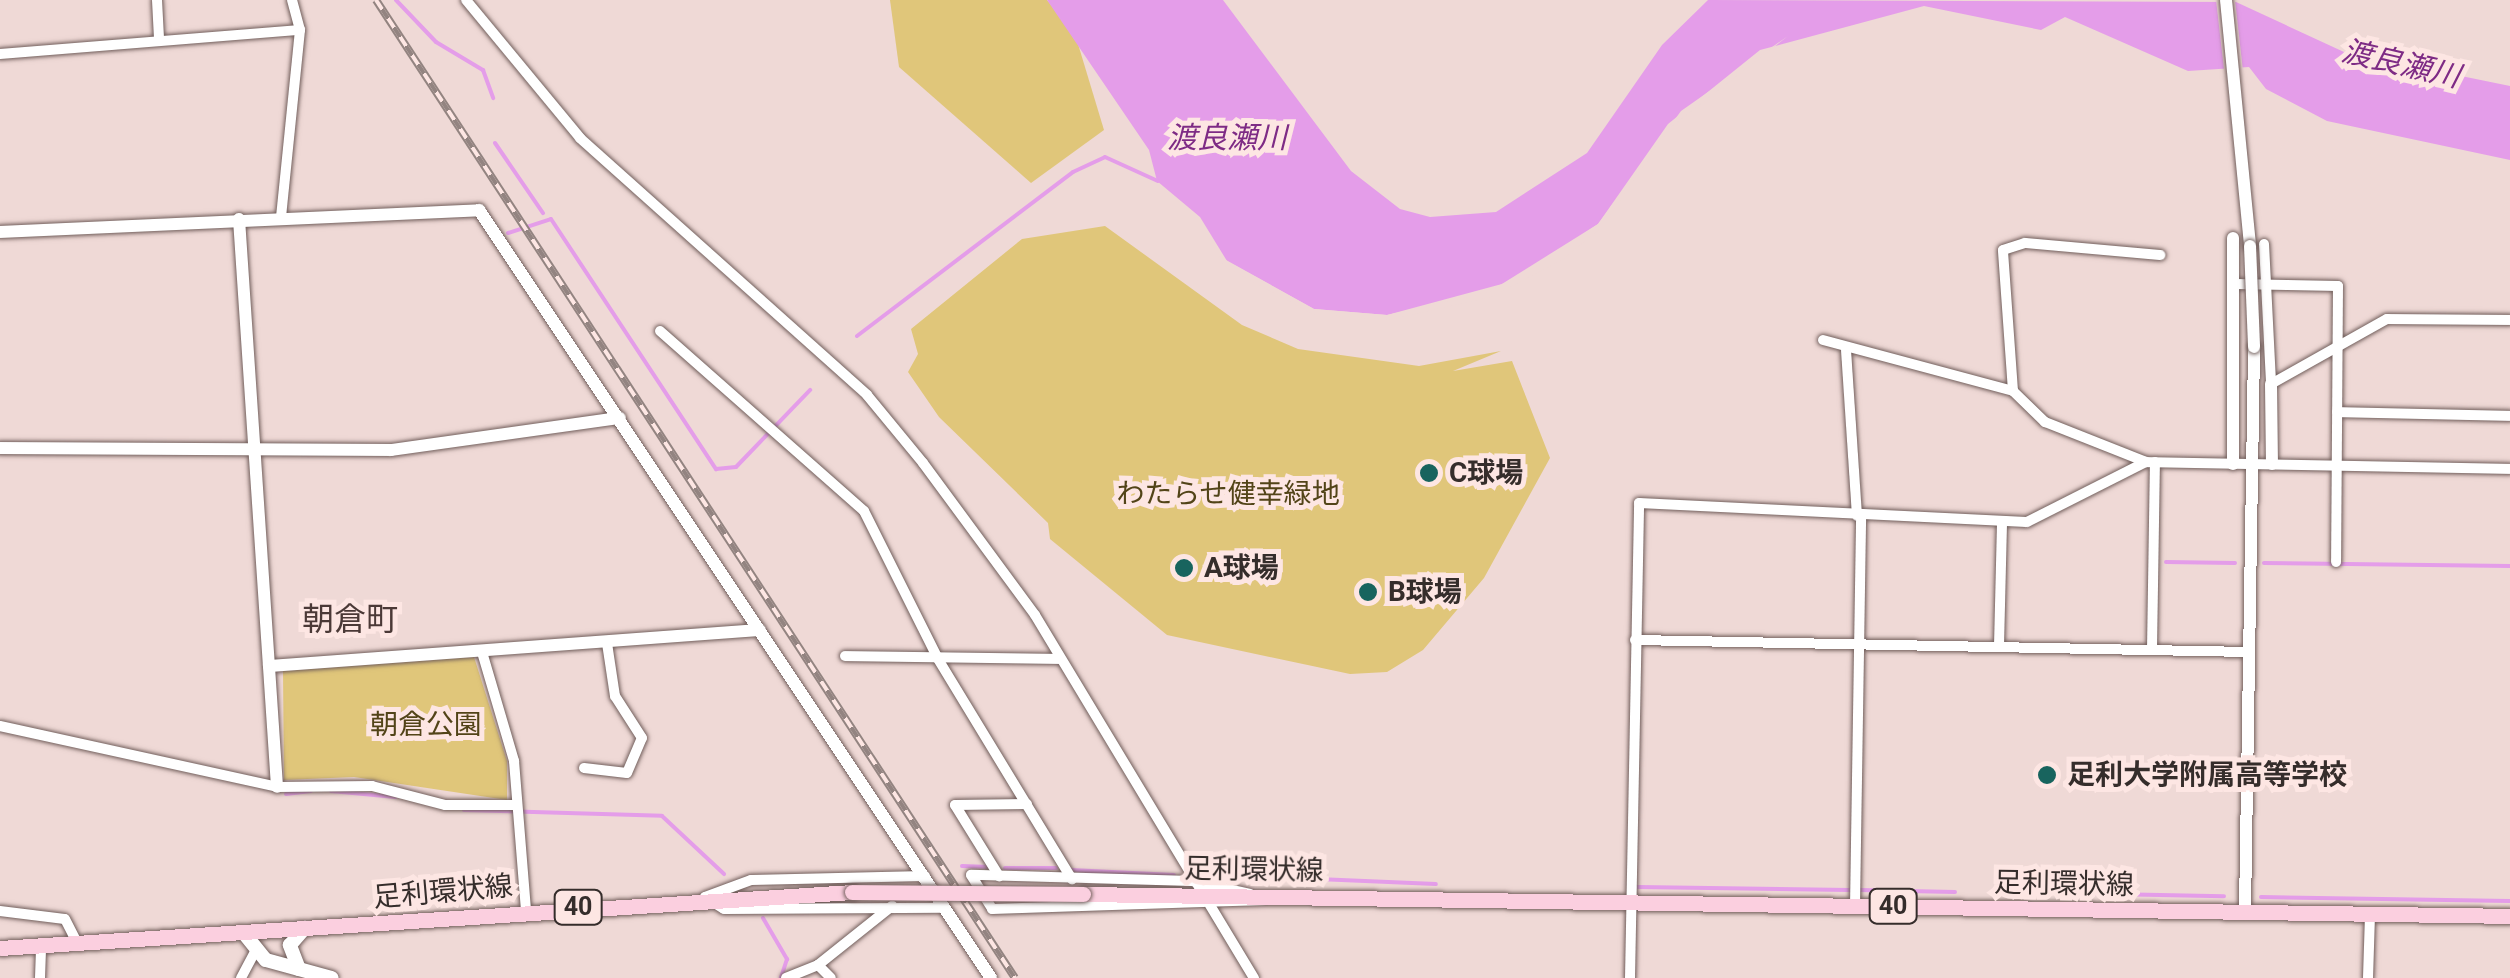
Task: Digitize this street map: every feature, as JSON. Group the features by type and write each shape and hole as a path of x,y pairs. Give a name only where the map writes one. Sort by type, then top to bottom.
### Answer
{"main road":[{"name":"足利環状線","path":"0,948 705,897 852,892 1083,894 1197,888 1276,896 2510,916"},
{"path":"299,969 290,945 305,928"},
{"path":"243,932 255,952 332,978"}],"street":[{"path":"157,0 159,38"},
{"path":"282,216 300,30 292,0"},
{"path":"466,0 580,138 867,394 993,551 1254,978"},
{"path":"2226,0 2244,178 2266,284 2272,464"},
{"path":"0,54 159,38 300,30"},
{"path":"562,143 580,138"},
{"path":"0,232 282,216 479,210 991,978"},
{"path":"239,219 277,787"},
{"path":"2232,464 2236,284 2233,238"},
{"path":"2245,910 2257,245"},
{"path":"2013,390 2003,250 2160,255"},
{"path":"2236,284 2338,286 2336,562"},
{"path":"2271,384 2386,319 2510,320"},
{"path":"660,331 864,511 938,658 1072,878"},
{"path":"1823,340 1846,350 2013,390 2045,422 2150,462 2510,469"},
{"path":"1846,350 1859,516 1855,906"},
{"path":"2337,412 2510,416"},
{"path":"0,448 391,450 620,418"},
{"path":"1630,978 1639,503 1859,516 2036,520 2150,462"},
{"path":"2150,462 2152,650"},
{"path":"2000,646 2002,522"},
{"path":"269,666 760,630"},
{"path":"1635,640 2247,652"},
{"path":"584,768 627,773 642,738 615,696 607,643"},
{"path":"482,652 512,751 526,911"},
{"path":"845,656 1059,659"},
{"path":"0,726 277,787 372,786 445,805 516,805"},
{"path":"999,876 955,805 1026,804"},
{"path":"1197,888 971,874 992,909 1212,909 1276,896"},
{"path":"925,876 736,881 705,897 724,910 945,908"},
{"path":"786,978 818,965 892,906"},
{"path":"0,910 64,919 77,942"},
{"path":"2368,978 2370,913"},
{"path":"40,978 42,945"},
{"path":"241,978 255,952"},
{"path":"818,965 831,978"}],"green space":[{"path":"890,0 1047,0 1075,34 1104,130 1031,183 899,67"},
{"name":"わたらせ健幸緑地","path":"1105,226 1242,325 1298,349 1419,366 1501,351 1453,371 1512,361 1550,458 1484,578 1423,650 1387,672 1350,674 1167,635 1050,539 1048,523 939,417 908,372 918,354 911,329 1022,239"},
{"name":"朝倉公園","path":"474,657 507,761 507,800 354,777 284,780 283,671"}],"water":[{"name":"渡良瀬川","path":"1047,0 1223,0 1351,171 1400,209 1430,217 1496,212 1587,153 1662,45 1708,0 2236,2 2344,52 2510,86 2510,160 2327,121 2266,89 2249,67 2188,71 2065,17 2041,30 1924,6 1760,50 1668,124 1598,224 1513,281 1387,315 1314,309 1227,261 1200,217 1157,181 1149,150"}],"pier":[{"path":"2216,0 2235,0 2243,71 2224,69"},
{"path":"1788,36 1671,127 1601,228 1562,260 1491,297 1388,320 1313,314 1224,266 1217,255 1314,309 1387,315 1489,292 1598,224 1681,111"}],"waterway":[{"path":"396,0 436,42 483,70 493,98"},
{"path":"495,143 543,213"},
{"path":"857,336 1073,172 1105,157 1158,181"},
{"path":"508,233 551,219 716,469 736,467 810,390"},
{"path":"2166,562 2235,563"},
{"path":"2264,563 2510,566"},
{"path":"286,794 311,791"},
{"path":"331,791 396,797"},
{"path":"464,810 662,816 724,874"},
{"path":"962,866 989,867"},
{"path":"1005,868 1056,868"},
{"path":"1071,870 1174,875"},
{"path":"1220,875 1436,884"},
{"path":"1638,887 1850,890"},
{"path":"1860,890 1955,892"},
{"path":"2008,892 2224,896"},
{"path":"2261,897 2510,901"},
{"path":"763,918 787,959 781,978"}],"railway":[{"path":"376,0 1015,978"}],"place":[{"name":"C球場","path":"1429,473"},
{"name":"A球場","path":"1184,568"},
{"name":"B球場","path":"1368,592"},
{"name":"足利大学附属高等学校","path":"2047,775"}],"district":[{"name":"朝倉町","path":"350,619"}]}
